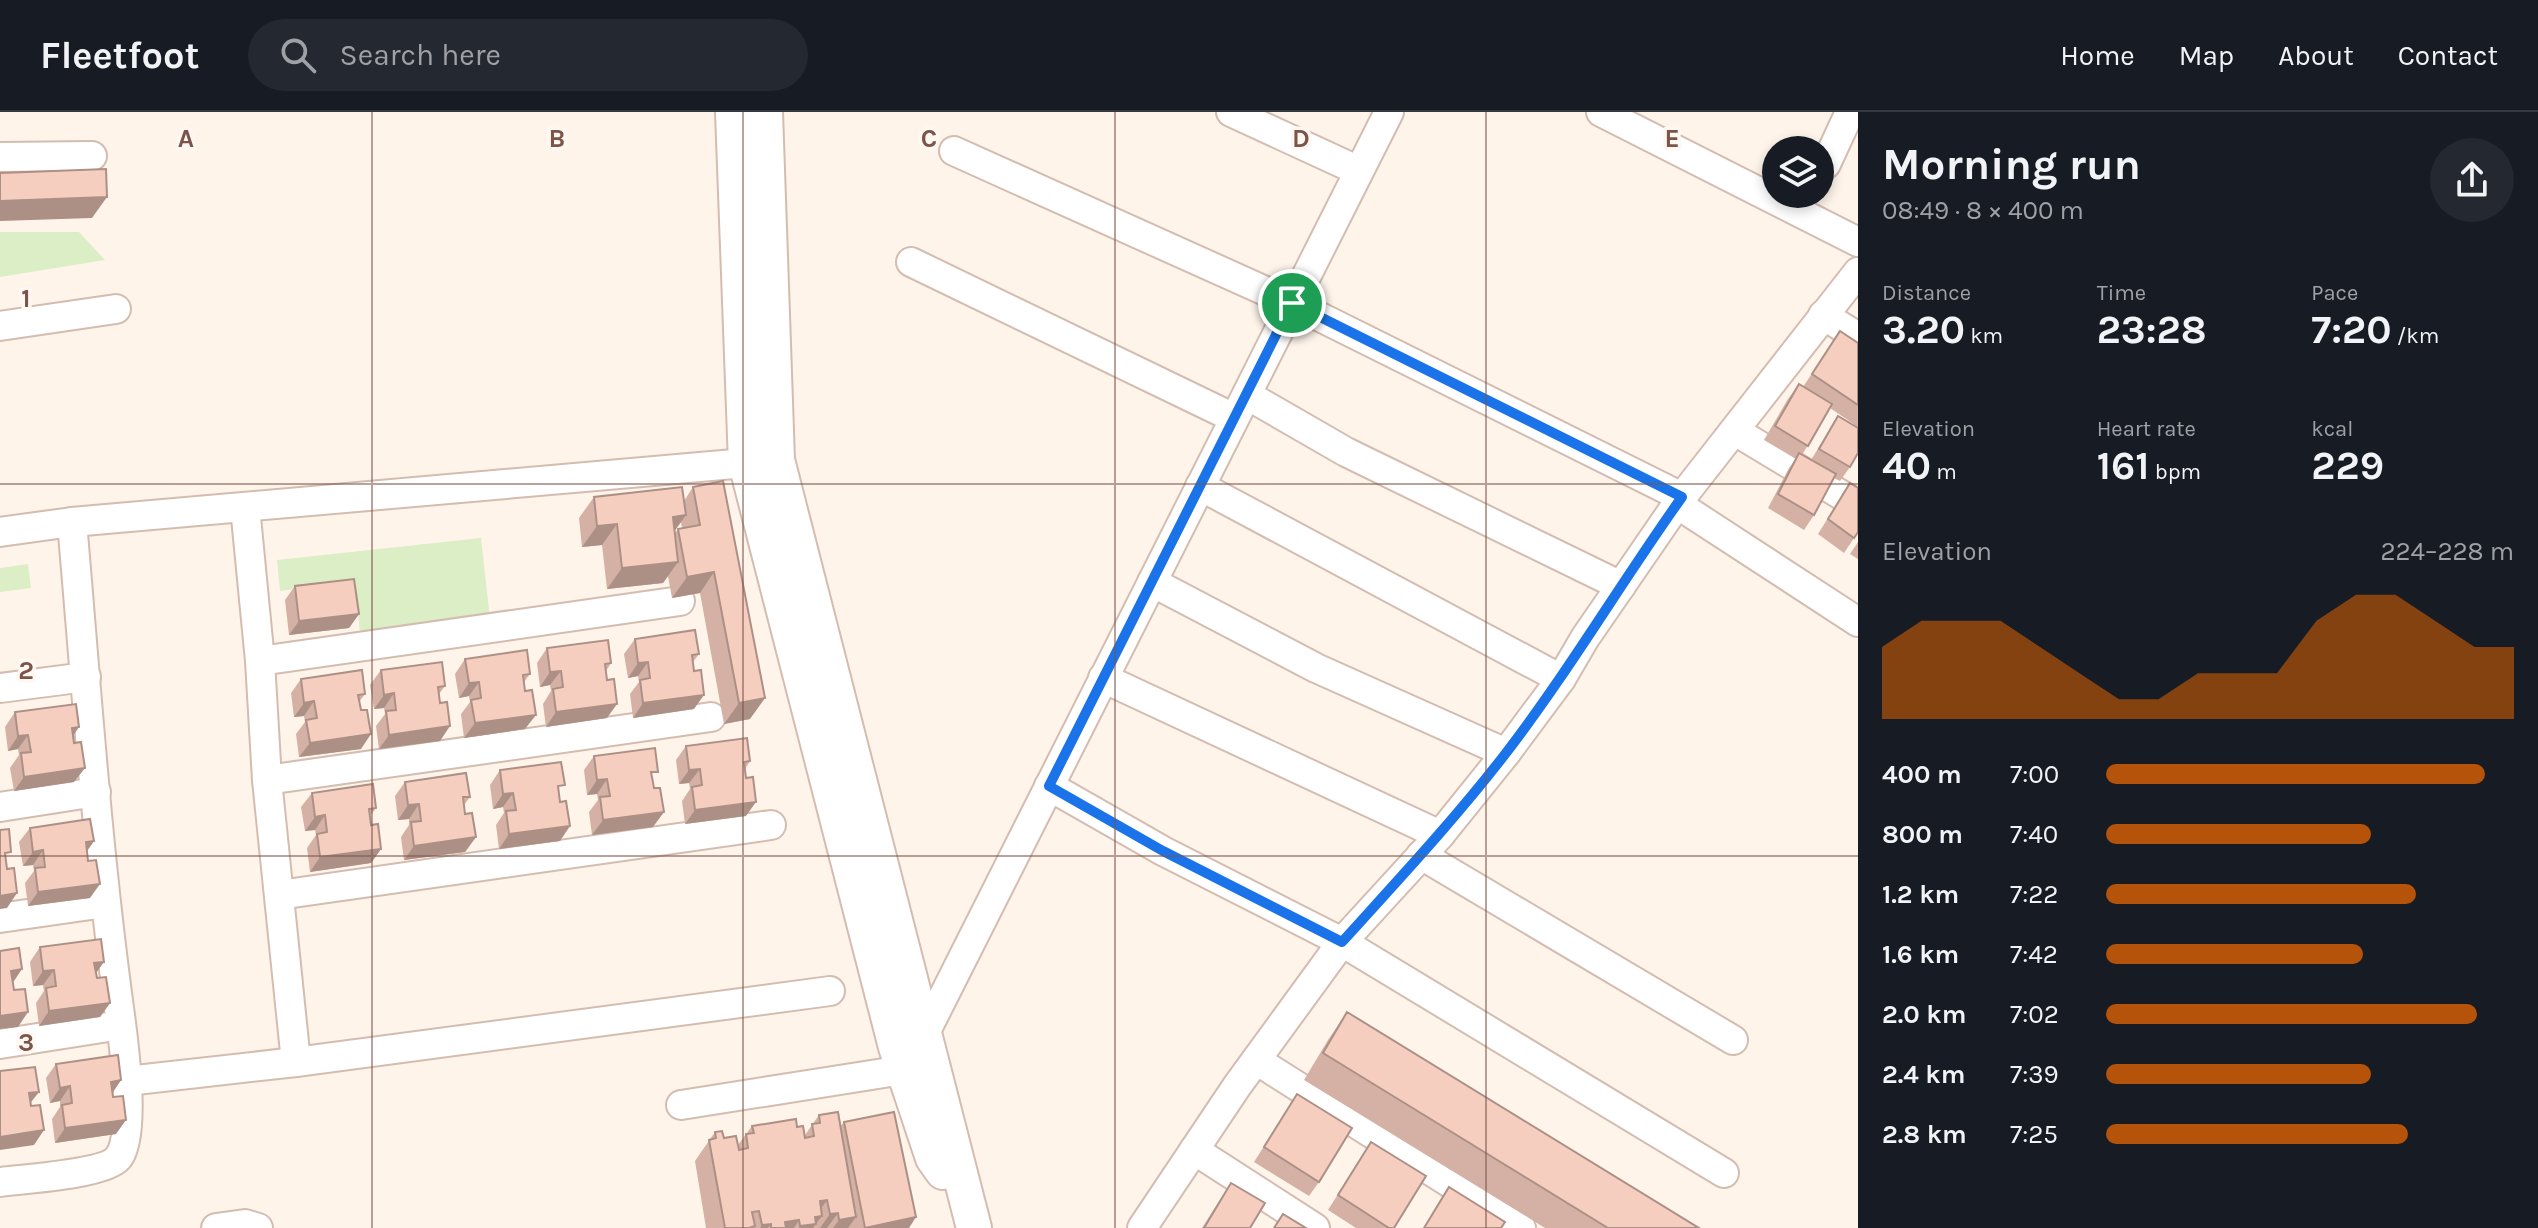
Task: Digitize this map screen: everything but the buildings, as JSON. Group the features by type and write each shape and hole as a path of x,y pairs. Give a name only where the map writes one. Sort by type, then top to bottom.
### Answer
{"street":[{"path":"733,112 761,462 903,1070 933,1158 970,1217"},
{"path":"765,112 761,462 925,1033 970,1217"},
{"path":"1231,112 1359,171"},
{"path":"925,1033 1389,112"},
{"path":"1601,112 1858,242"},
{"path":"1834,147 1850,112"},
{"path":"954,151 1292,303 1680,500 1858,622"},
{"path":"0,157 92,156"},
{"path":"911,262 1346,452 1621,586"},
{"path":"1142,1228 1256,1060 1342,942 1430,845 1506,753 1561,679 1680,500 1858,272"},
{"path":"0,326 116,309"},
{"path":"1823,315 1858,337"},
{"path":"1735,431 1858,505"},
{"path":"0,532 72,522 761,462"},
{"path":"1200,486 1561,679"},
{"path":"245,507 260,661 267,780 296,1062"},
{"path":"0,1182 102,1167 118,1159 125,1142 127,1081 105,903 72,522"},
{"path":"1152,582 1316,668 1506,753"},
{"path":"260,661 680,601"},
{"path":"0,688 86,677"},
{"path":"1103,678 1430,845 1733,1040"},
{"path":"267,780 711,717"},
{"path":"1049,786 1163,851 1342,942 1724,1173"},
{"path":"0,807 96,792"},
{"path":"279,895 771,825"},
{"path":"0,918 105,903"},
{"path":"127,1081 296,1062 830,991"},
{"path":"0,1044 121,1025"},
{"path":"1256,1060 1521,1228"},
{"path":"681,1105 903,1070"},
{"path":"1194,1150 1315,1228"},
{"path":"216,1228 245,1224 258,1228"}],"green space":[{"path":"0,232 79,232 105,260 0,277"},
{"path":"481,538 490,619 360,633 355,582 280,591 277,560"},
{"path":"28,564 31,588 0,592 0,568"}],"route":[{"path":"1292,303 1682,497 1585,638 1561,679 1506,753 1440,835 1342,942 1163,851 1049,786 1292,303"}]}
